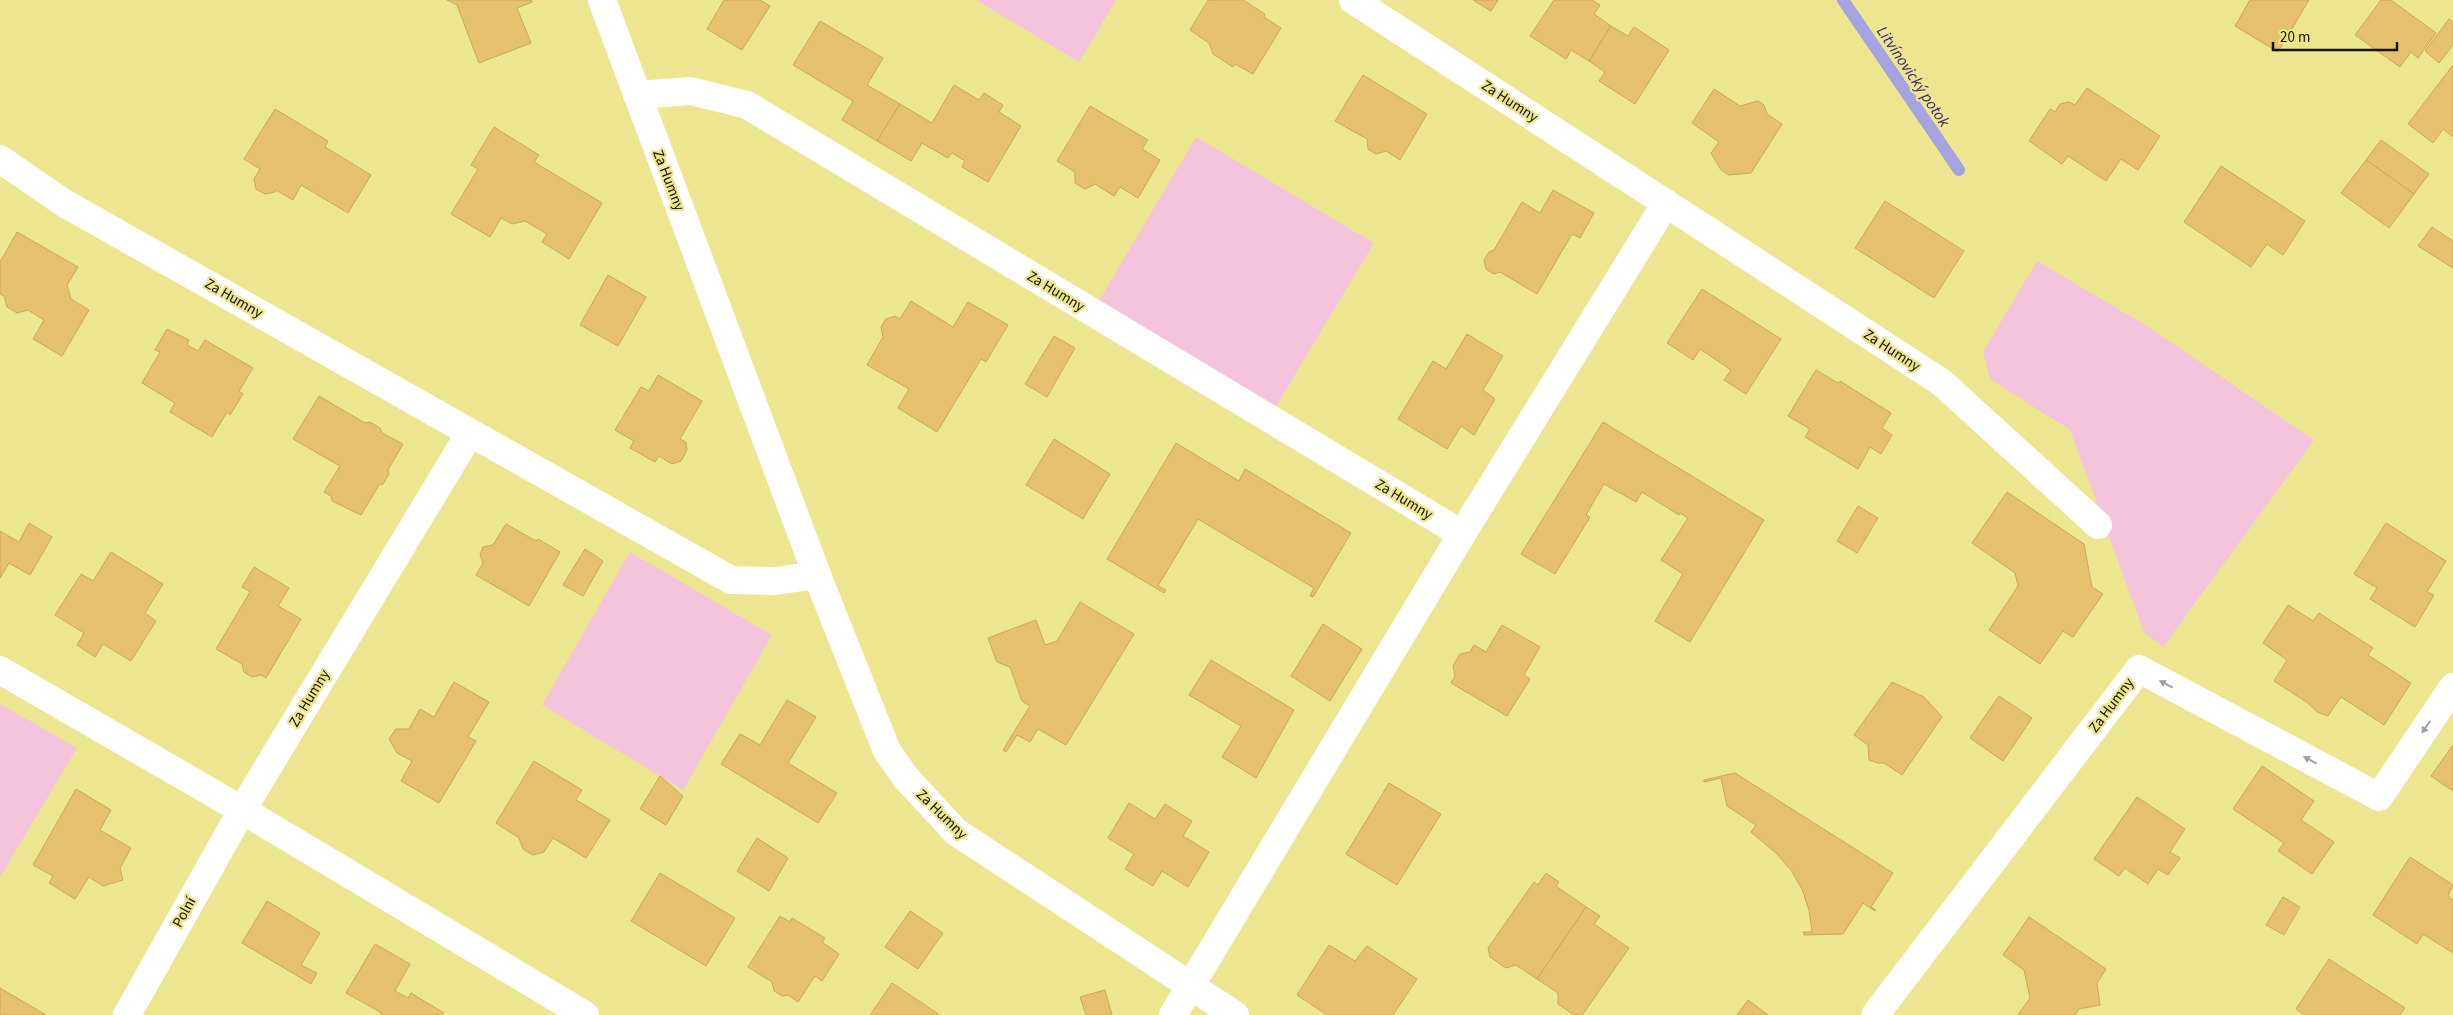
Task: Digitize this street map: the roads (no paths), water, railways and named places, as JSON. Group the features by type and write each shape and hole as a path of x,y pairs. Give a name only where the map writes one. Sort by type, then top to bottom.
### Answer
{"street":[{"name":"Za Humny","path":"602,0 817,575 887,751 928,804 956,832 1235,1015"},
{"name":"Za Humny","path":"1353,0 1941,382 2098,525"},
{"name":"Za Humny","path":"637,95 691,91 747,105 1462,534"},
{"name":"Za Humny","path":"0,159 64,202 731,580 775,582 817,575"},
{"path":"1173,1015 1462,534 1666,202"},
{"name":"Za Humny","path":"242,810 470,433"},
{"name":"Za Humny","path":"1874,1015 2139,669 2379,797 2453,686"},
{"path":"0,670 242,810 585,1015"},
{"name":"Polní","path":"127,1015 242,810"}],"waterway":[{"name":"Litvínovický potok","path":"1843,0 1959,170"}]}
